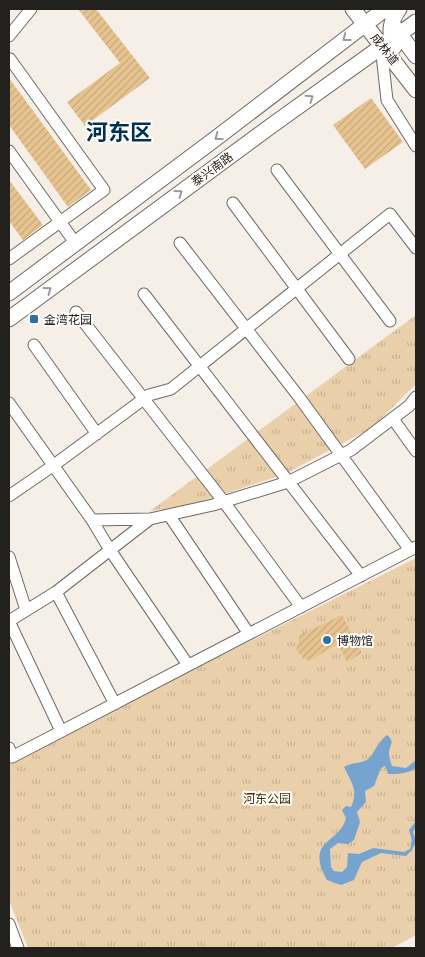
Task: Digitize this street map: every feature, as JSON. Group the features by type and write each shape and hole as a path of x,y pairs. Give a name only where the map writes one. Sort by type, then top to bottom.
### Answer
{"main road":[{"name":"成林道","path":"353,9 383,23 416,56"},
{"path":"360,9 383,23 409,20 416,16"},
{"path":"383,23 400,9"},
{"name":"泰兴南路","path":"9,293 215,140 383,23 416,22"},
{"name":"成林道","path":"383,23 406,76 416,90"},
{"name":"泰兴南路","path":"9,319 383,23"}],"street":[{"path":"9,34 31,9"},
{"path":"383,23 387,100 416,146"},
{"path":"9,257 104,190 10,60"},
{"path":"9,151 76,244"},
{"path":"277,170 390,321"},
{"path":"233,203 349,359"},
{"path":"9,496 149,395 170,389 390,214 416,248"},
{"path":"9,748 12,757 413,548 340,455 299,397 180,243"},
{"path":"144,294 198,367 361,576"},
{"path":"76,312 224,502 301,607"},
{"path":"34,345 97,434"},
{"path":"92,520 150,519 224,502 288,482 351,450 409,406 416,396"},
{"path":"9,403 92,520 110,550 188,665"},
{"path":"393,419 416,451"},
{"path":"169,515 249,634"},
{"path":"61,731 9,621 56,592 150,519"},
{"path":"9,557 26,610"},
{"path":"56,592 115,704"},
{"path":"9,924 18,948"}],"green space":[{"path":"416,315 416,384 373,427 285,474 184,507 150,511"},
{"name":"河东公园","path":"416,558 416,935 392,948 28,948 9,900 9,762"}],"water":[{"path":"387,735 392,741 389,754 392,766 406,768 416,760 416,768 406,773 388,774 385,766 381,768 374,786 365,791 366,802 357,812 360,822 354,840 348,844 338,843 330,849 331,867 334,871 342,872 347,867 348,853 359,854 373,848 404,852 410,849 412,841 409,830 416,821 416,827 413,832 416,841 412,850 406,856 381,853 362,862 354,880 341,885 327,880 319,857 321,849 343,826 346,818 342,810 346,806 351,807 354,796 353,787 344,767 367,760"}],"building":[{"path":"78,9 96,9 150,78 85,126 67,102 120,63"},
{"path":"9,78 91,190 68,207 9,125"},
{"path":"371,98 403,142 365,169 333,125"},
{"path":"9,180 43,225 23,240 9,221"},
{"name":"博物馆","path":"342,615 362,653 347,662 338,644 309,661 296,651 300,635"}],"place":[{"name":"金湾花园","path":"34,319"},
{"name":"博物馆","path":"327,640"}],"district":[{"name":"河东区","path":"119,132"}]}
